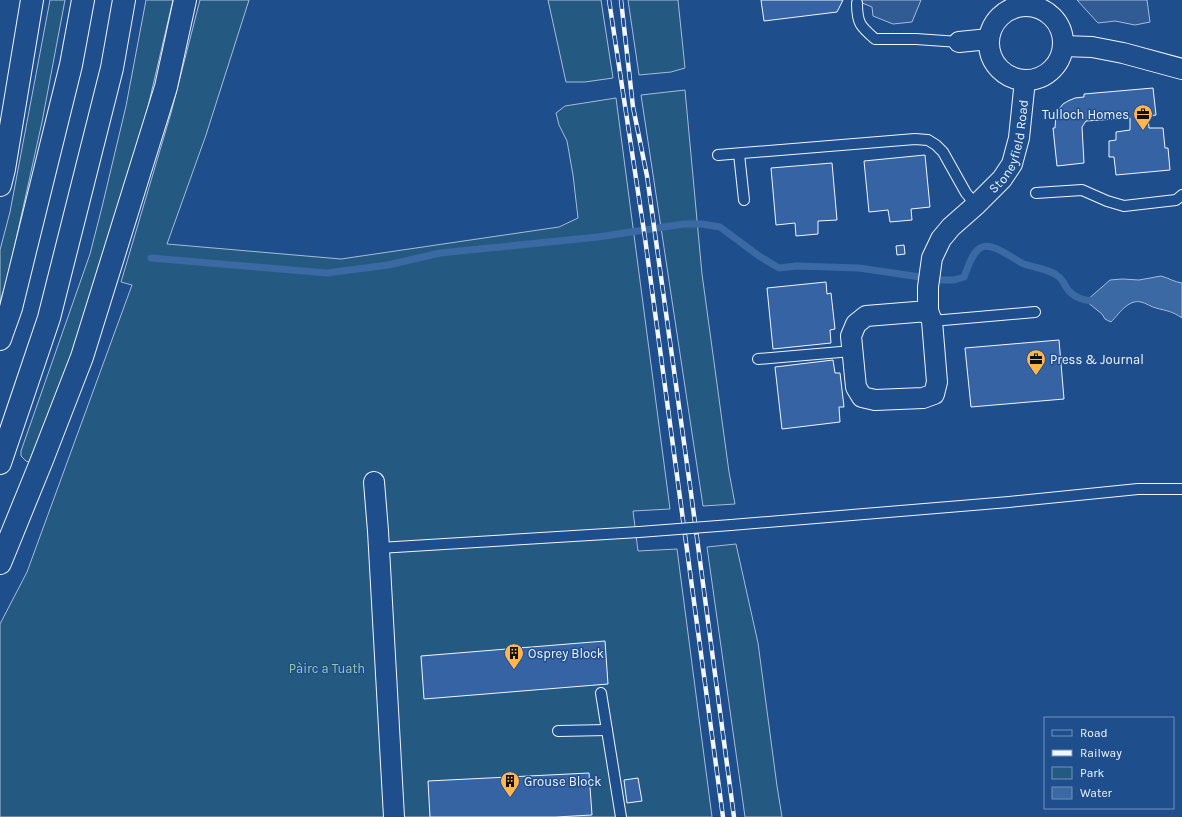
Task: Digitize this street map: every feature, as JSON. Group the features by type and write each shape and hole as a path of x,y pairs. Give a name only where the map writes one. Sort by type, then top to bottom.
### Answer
{"highway":[{"path":"0,185 4,169 32,0"},
{"path":"0,339 11,308 70,72 84,0"},
{"path":"0,463 49,318 112,68 124,0"},
{"path":"0,563 82,358 166,86 185,0"}],"street":[{"path":"1023,3 1034,6 1052,17 1059,26 1063,46 1060,57 1046,74 1025,80 1013,78 1002,72 994,62 989,51 989,39 991,29 996,20 1004,13 1023,3"},
{"path":"959,42 989,39"},
{"path":"1063,46 1092,47 1123,53 1182,69"},
{"name":"Stoneyfield Road","path":"930,316 866,316 856,324 851,336 852,351 856,387 862,396 876,400 923,398 934,394 937,382 930,316 929,278 932,258 941,239 951,227 1002,179 1012,164 1019,138 1025,80"},
{"path":"374,482 394,817"}],"lane":[{"path":"857,3 857,16 863,29 875,39 916,38 959,42"},
{"name":"Stoneyfield Road","path":"739,154 915,139 928,140 943,152 966,193 976,205"},
{"path":"718,156 739,154 744,200"},
{"path":"1036,193 1082,190 1107,201 1124,206 1176,200 1182,195"},
{"path":"930,316 1035,312"},
{"path":"758,359 852,351"},
{"path":"379,548 731,525 1009,502 1138,488 1182,489"},
{"path":"601,693 621,817"},
{"path":"558,732 607,730"}],"green space":[{"path":"50,0 65,0 42,122 8,276 0,302 0,250 10,212"},
{"path":"146,0 173,0 139,145 76,348 29,462 21,456 21,451 90,254 126,106"},
{"name":"Pàirc a Tuath","path":"200,0 249,0 206,135 167,244 341,259 559,227 578,218 567,141 559,125 556,113 565,106 616,98 670,509 633,511 638,551 677,549 712,817 0,817 0,624 27,572 132,285 121,282 171,113"},
{"path":"548,0 601,0 613,78 585,82 566,82"},
{"path":"628,0 678,0 685,68 671,72 639,75"},
{"path":"685,90 702,274 729,472 735,504 703,506 641,95"},
{"path":"736,544 758,643 782,817 745,817 707,547"}],"shaded area":[{"path":"855,0 921,0 912,22 893,24 873,16 872,7"},
{"path":"1077,0 1147,0 1150,22 1135,25 1115,21 1098,23"}],"water":[{"path":"1161,276 1182,283 1182,318 1175,314 1136,302 1124,308 1111,322 1105,319 1102,314 1086,301 1110,280 1139,280"}],"building":[{"path":"761,0 843,0 837,12 764,21"},
{"name":"Tulloch Homes","path":"1153,88 1156,115 1148,116 1149,128 1163,128 1165,148 1168,148 1170,170 1116,175 1114,157 1109,157 1109,141 1116,140 1116,132 1130,130 1130,118 1086,121 1082,127 1084,163 1057,166 1053,128 1055,128 1056,115 1063,104 1075,98 1084,97 1084,94"},
{"path":"925,155 930,207 911,209 912,220 890,222 888,210 869,212 864,161"},
{"path":"832,163 837,220 818,221 818,234 796,236 795,223 776,225 771,168"},
{"path":"904,245 905,254 897,255 896,246"},
{"path":"826,282 827,294 831,293 835,329 830,330 831,343 773,349 767,288"},
{"path":"1059,340 1064,399 971,407 965,348"},
{"path":"833,360 835,373 840,373 844,407 839,407 840,422 782,429 775,367"},
{"name":"Osprey Block","path":"605,641 608,684 424,699 421,656"},
{"name":"Grouse Block","path":"589,773 592,815 556,817 430,817 428,781"},
{"path":"638,778 642,801 627,803 624,780"}],"waterway":[{"path":"151,258 327,273 388,265 440,253 598,237 684,224 702,224 720,227 759,256 779,268 797,266 859,268 941,280 954,280 964,277 972,257 980,248 985,246 996,248 1024,264 1055,274 1063,281 1068,290 1077,297 1084,300 1096,301"}],"railway":[{"path":"609,0 645,238 723,817"},
{"path":"621,0 633,107 647,176 734,817"}],"place":[{"name":"Tulloch Homes","path":"1143,131"},
{"name":"Press & Journal","path":"1036,376"},
{"name":"Osprey Block","path":"514,670"},
{"name":"Grouse Block","path":"510,798"}]}
